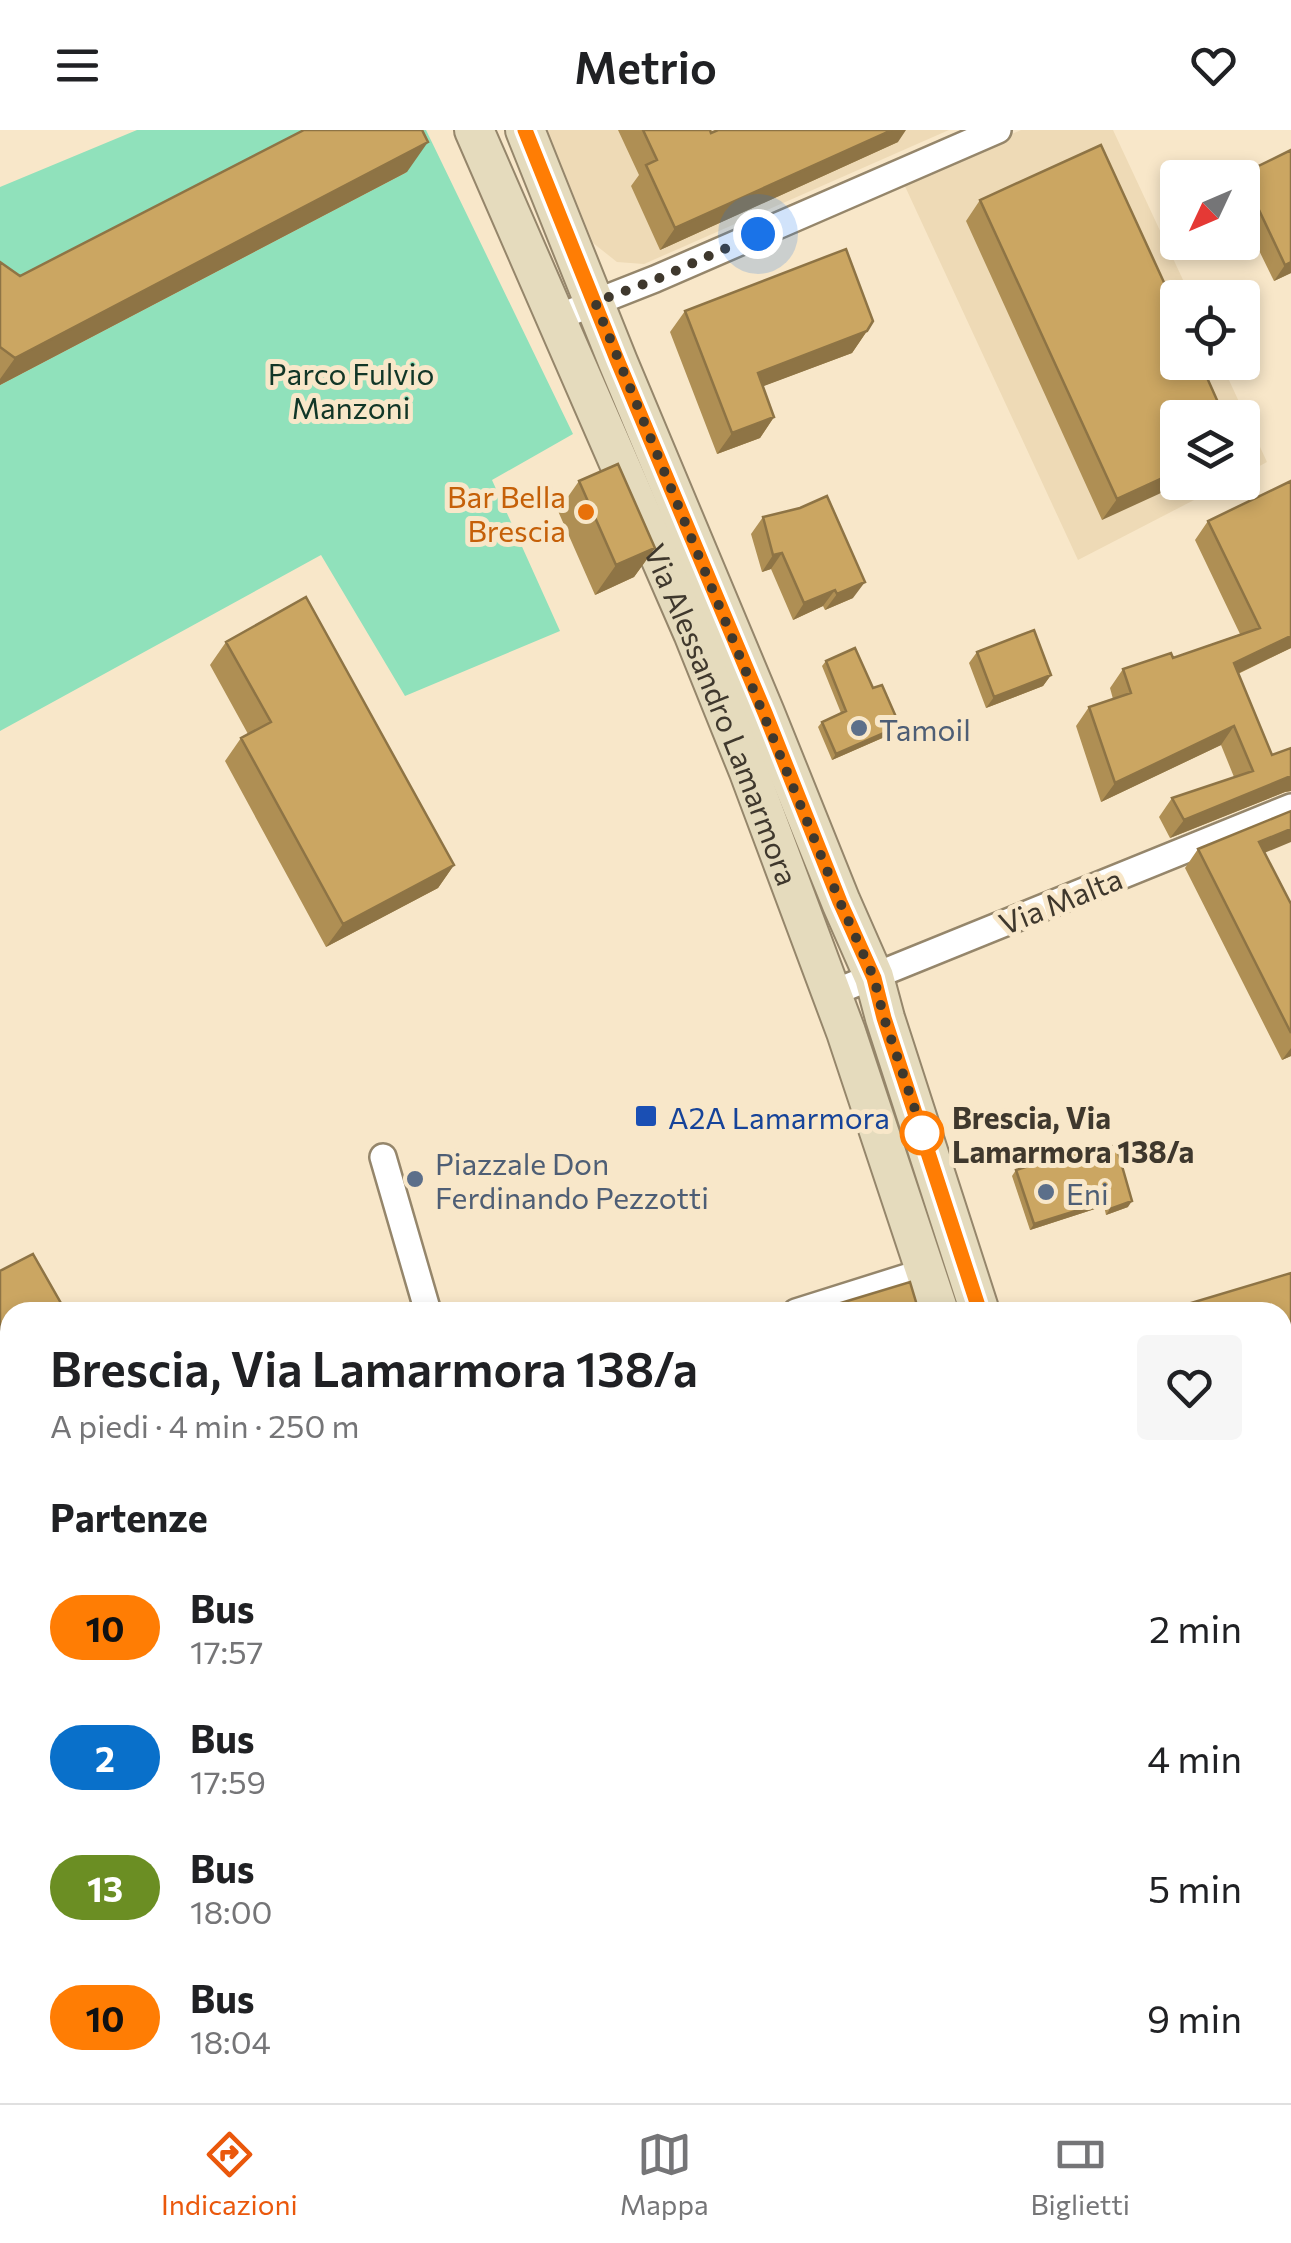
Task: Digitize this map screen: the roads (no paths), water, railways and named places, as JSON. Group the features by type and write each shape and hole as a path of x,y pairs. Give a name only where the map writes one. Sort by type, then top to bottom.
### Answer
{"main road":[{"name":"Via Alessandro Lamarmora","path":"474,130 693,633 749,772 846,1032 936,1302"},
{"name":"Via Alessandro Lamarmora","path":"526,130 874,978 977,1302"}],"street":[{"path":"556,318 655,280 998,130"},
{"name":"Via Malta","path":"830,994 1291,808"},
{"path":"383,1157 425,1302"},
{"path":"828,1302 926,1271"}],"place":[{"name":"Bar Bella Brescia","path":"586,512"},
{"name":"Tamoil","path":"859,728"},
{"name":"A2A Lamarmora","path":"646,1116"},
{"name":"Brescia, Via Lamarmora 138/a","path":"922,1133"},
{"name":"Piazzale Don Ferdinando Pezzotti","path":"415,1179"},
{"name":"Eni","path":"1046,1192"}],"park label":[{"name":"Parco Fulvio Manzoni","path":"351,389"}]}
